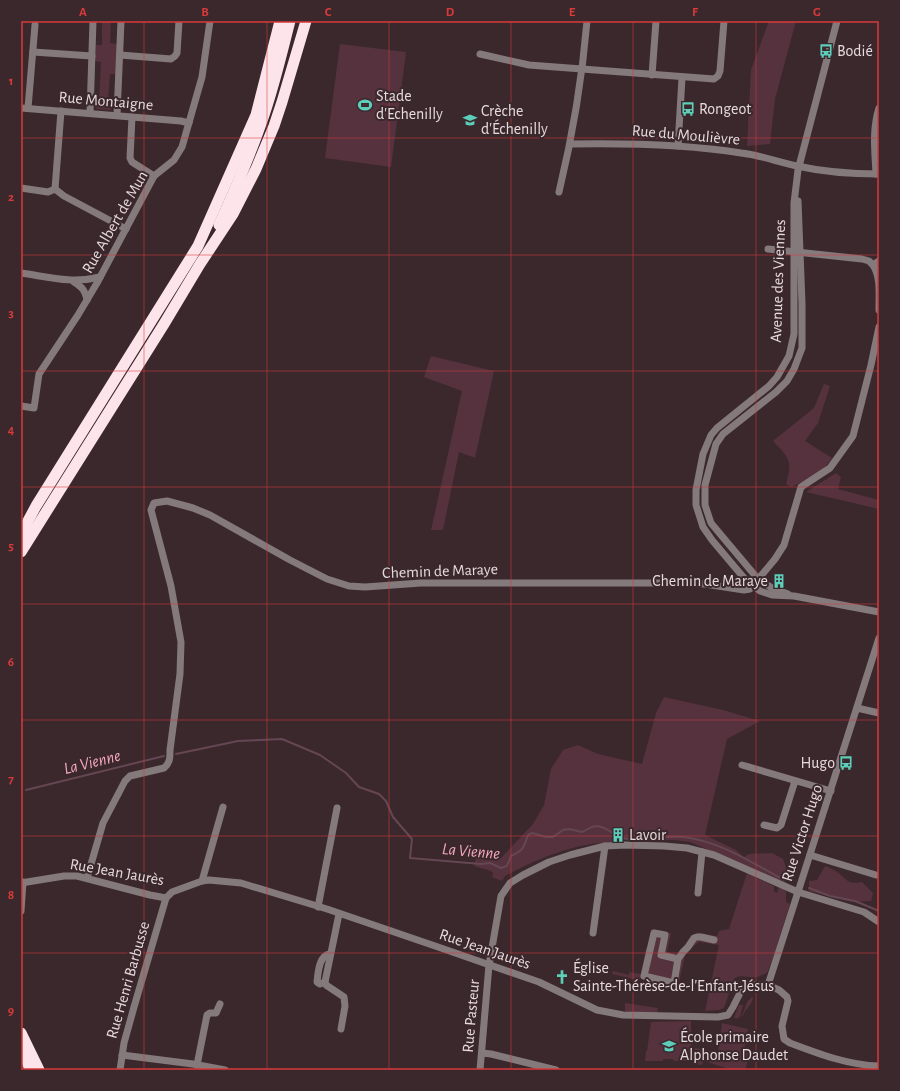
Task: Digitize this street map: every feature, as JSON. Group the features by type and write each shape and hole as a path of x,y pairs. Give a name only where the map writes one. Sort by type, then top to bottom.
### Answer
{"highway":[{"path":"266,77 273,21"},
{"path":"21,534 36,506 198,246 256,115 280,21"},
{"path":"200,264 235,189 254,143 275,80 290,21"},
{"path":"21,552 200,264 233,214 256,169 282,102 306,21"},
{"path":"21,1033 39,1070"},
{"path":"21,1044 30,1070"}],"street":[{"path":"90,113 93,21"},
{"path":"117,115 121,21"},
{"path":"120,55 171,59 177,53 178,21"},
{"name":"Rue Albert de Mun","path":"21,406 34,408 39,374 100,278 154,176 174,160 182,147 202,77 210,21"},
{"path":"559,192 570,144 583,69 587,21"},
{"path":"652,75 656,21"},
{"path":"480,54 529,65 682,78 714,79 718,76 720,71 724,21"},
{"name":"Avenue des Viennes","path":"837,21 799,166 796,190 799,202 794,334 789,356 778,377 717,428 711,436 703,454 696,490 696,505 703,527 739,573 752,586 760,591 772,595 794,596 879,612"},
{"path":"25,108 33,52 35,25"},
{"path":"33,52 92,56"},
{"path":"678,146 682,78"},
{"name":"Rue Montaigne","path":"25,108 117,115 189,123"},
{"path":"878,174 874,140 876,117 879,108"},
{"path":"55,189 61,111"},
{"path":"132,117 130,158 132,162 154,176"},
{"name":"Rue du Moulièvre","path":"570,144 678,146 741,153 799,166 844,173 878,174"},
{"path":"21,188 48,192 55,189"},
{"path":"55,189 64,196 126,229"},
{"path":"768,249 862,259 876,263 879,310"},
{"name":"Avenue des Viennes","path":"794,596 772,588 758,579 711,523 705,505 705,485 716,444 723,434 776,392 787,381 794,369 802,348 803,333 797,252"},
{"path":"21,273 74,282 100,278"},
{"path":"74,282 85,291 87,300"},
{"path":"752,586 775,559 784,545 801,487 830,468 853,436 879,327"},
{"name":"Chemin de Maraye","path":"87,878 103,823 125,781 130,776 164,768 170,759 180,674 181,642 178,618 171,586 151,510 154,503 167,502 193,508 214,517 290,560 328,579 349,586 365,587 421,583 684,583 705,584 744,590 750,589 752,586"},
{"path":"879,612 879,617"},
{"name":"Rue Victor Hugo","path":"489,965 502,896 510,883 549,862 605,846 626,845 687,848 714,855 798,892 879,638"},
{"path":"857,708 879,713"},
{"path":"742,765 830,791"},
{"path":"764,825 778,828 781,825 796,780"},
{"path":"202,881 223,807"},
{"path":"318,907 337,808"},
{"path":"593,933 605,846"},
{"path":"698,893 702,852"},
{"path":"810,855 876,875"},
{"name":"Rue Jean Jaurès","path":"22,882 64,876 78,876 166,898 172,892 202,881 209,880 241,883 340,914 539,982 597,1010 623,1015 718,1017 728,1015 744,987 748,985 768,985"},
{"path":"21,911 22,882"},
{"path":"879,922 864,912 798,892 768,985 779,990 787,997 788,1001 782,1026 784,1040 830,1058 850,1063 879,1066"},
{"name":"Rue Henri Barbusse","path":"120,1070 122,1055 134,1007 166,898"},
{"path":"340,914 324,982 344,997 345,1006 340,1029"},
{"path":"661,955 665,935 654,933 650,953 647,957 644,976 674,983 678,959 682,952 697,937 714,940"},
{"path":"650,953 678,959"},
{"name":"Rue Pasteur","path":"480,1070 489,965"},
{"path":"194,1066 207,1015 210,1013 216,1013 220,1004"},
{"path":"482,1053 556,1070"},
{"path":"122,1055 225,1070"}],"shaded area":[{"path":"102,21 111,21 110,43 117,44 116,74 110,74 108,101 113,102 111,110 97,109 95,107 95,101 99,101 101,62 95,61 96,45 102,45"},
{"path":"769,21 796,21 775,99 770,144 747,146 751,70"},
{"name":"Stade d'Echenilly","path":"340,44 406,52 391,167 325,158"},
{"path":"431,356 494,371 475,458 459,452 443,530 431,530 462,391 424,377"},
{"path":"824,384 830,386 818,423 805,441 832,458 829,463 819,472 791,487 786,484 789,470 788,460 773,441 814,408"},
{"path":"836,473 841,477 838,489 879,500 879,509 806,492"},
{"path":"664,697 723,710 760,721 727,739 705,835 736,850 744,857 749,854 772,853 783,859 787,870 786,878 784,880 777,880 690,842 674,840 624,840 622,835 616,831 613,835 620,839 618,842 589,844 545,857 505,876 502,881 492,877 493,873 491,871 474,866 476,857 501,858 533,824 544,805 551,769 563,750 578,745 598,754 642,764 656,713"},
{"path":"825,866 831,868 850,882 862,882 873,893 871,901 852,902 809,891 809,881 817,880"},
{"path":"747,873 774,886 774,891 777,893 779,887 786,891 786,902 790,904 767,973 757,977 740,976 734,979 724,1008 705,1011 719,945 699,942 692,947 685,955 678,987 641,978 638,980 612,974 613,971 629,975 629,972 641,974 651,929 671,933 667,952 678,954 686,946 692,936 698,933 717,936 719,931 729,929"},
{"path":"752,997 751,1003 742,1016 747,1002"},
{"path":"625,1003 658,1008 657,1013 625,1013"},
{"path":"739,1005 743,1005 740,1017 736,1019 734,1017"},
{"name":"École primaire Alphonse Daudet","path":"691,1021 691,1048 693,1049 693,1061 674,1061 673,1059 663,1059 663,1061 645,1061 651,1022"},
{"path":"722,1023 748,1029 746,1035 748,1036 744,1048 751,1050 745,1070 732,1070 704,1061 702,1065 694,1064 695,1048 718,1052"}],"waterway":[{"name":"La Vienne","path":"176,754 238,741 282,739 320,755 346,773 359,787 379,794 386,801 393,817 412,839 410,858 481,864 490,863 501,868 507,866 511,856 521,850 528,835 532,833 546,837 553,837 563,830 569,829 582,832 596,826 604,828 619,837 638,840 668,837 697,839 723,848 784,880 790,880"},
{"name":"La Vienne","path":"26,790 164,756"},
{"name":"La Vienne","path":"809,888 830,896 855,901 879,911"}],"place":[{"name":"Bodié","path":"826,51"},
{"name":"Stade d'Echenilly","path":"365,105"},
{"name":"Rongeot","path":"688,109"},
{"name":"Crèche d'Échenilly","path":"470,120"},
{"name":"Chemin de Maraye","path":"779,581"},
{"name":"Hugo","path":"846,763"},
{"name":"Lavoir","path":"618,835"},
{"name":"Église Sainte-Thérèse-de-l'Enfant-Jésus","path":"562,977"},
{"name":"École primaire Alphonse Daudet","path":"669,1046"}]}
